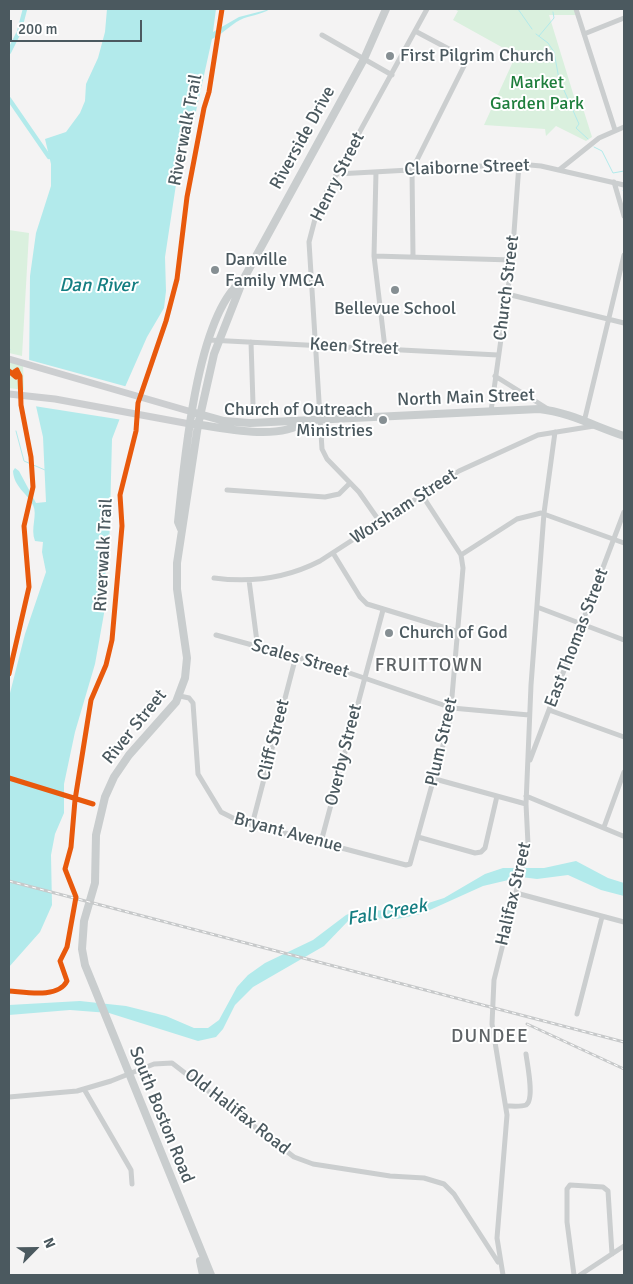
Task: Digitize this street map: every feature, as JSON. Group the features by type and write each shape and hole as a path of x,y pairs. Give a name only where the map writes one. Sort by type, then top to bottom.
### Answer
{"main road":[{"name":"Riverside Drive","path":"196,413 220,340 243,280 364,59 386,9"},
{"name":"Riverside Drive","path":"196,413 203,358 209,340 224,305 236,285 243,280"},
{"path":"9,359 196,413"},
{"path":"11,394 54,399 194,424"},
{"name":"North Main Street","path":"196,413 236,422 296,420 305,422 491,411 550,410 567,414 624,436"},
{"name":"River Street","path":"97,997 85,966 82,940 84,921 95,883 96,835 101,807 108,788 120,767 170,711 180,696 185,678 187,658 176,578 180,529 185,522 196,413"},
{"name":"North Main Street","path":"194,424 253,432 298,426 305,422"},
{"name":"South Boston Road","path":"97,997 210,1275"},
{"name":"South Boston Road","path":"196,1244 203,1275"}],"street":[{"name":"Henry Street","path":"380,522 364,499 325,455 319,421 309,242 319,208 427,9"},
{"path":"576,9 614,130"},
{"path":"584,34 624,18"},
{"path":"413,256 412,170 466,65 464,57 416,31"},
{"path":"322,35 392,75"},
{"path":"558,170 599,138 624,127"},
{"name":"Claiborne Street","path":"337,174 519,164 558,170 624,185"},
{"name":"Church Street","path":"491,411 512,260 519,164"},
{"path":"376,172 374,256 385,348"},
{"path":"614,182 624,216"},
{"path":"584,422 624,255"},
{"path":"374,256 512,260"},
{"path":"507,294 624,322"},
{"name":"Keen Street","path":"209,340 498,355"},
{"path":"251,342 253,404"},
{"path":"495,376 550,410"},
{"name":"Worsham Street","path":"214,578 249,580 272,578 295,572 334,552 422,495 491,455 529,438 594,426"},
{"name":"Halifax Street","path":"500,1265 497,1238 507,1123 506,1106 495,1047 491,1002 494,980 528,837 526,796 529,715 544,513 555,432"},
{"path":"227,490 325,497 338,494 350,484"},
{"name":"Plum Street","path":"397,862 410,864 452,708 464,568 460,555 422,495"},
{"name":"East Thomas Street","path":"528,764 624,512"},
{"path":"460,555 517,519 544,513 624,542"},
{"path":"334,552 360,597 367,604 459,632"},
{"path":"249,580 257,642 260,647"},
{"path":"537,607 624,640"},
{"name":"Overby Street","path":"321,842 383,610"},
{"name":"Scales Street","path":"216,635 296,656 364,677 452,708 529,715"},
{"name":"Cliff Street","path":"252,825 296,656"},
{"name":"Bryant Avenue","path":"180,696 189,698 193,704 197,749 196,764 200,779 218,808 226,816 252,825 397,862"},
{"path":"549,710 624,737"},
{"path":"604,827 624,772"},
{"path":"434,779 526,804"},
{"path":"418,837 478,853 484,850 497,796"},
{"path":"526,796 623,836"},
{"path":"516,893 624,922"},
{"path":"577,1014 602,917"},
{"path":"506,1106 526,1105 529,1102 531,1094 526,1054"},
{"name":"Old Halifax Road","path":"9,1097 71,1092 161,1063 176,1065 282,1149 304,1161 381,1175 424,1178 444,1184 454,1194 500,1265"},
{"path":"84,1089 131,1170 132,1184"},
{"path":"574,1275 567,1213 567,1189 570,1185 603,1187 608,1191 612,1254"},
{"path":"580,1275 624,1246"},
{"path":"500,1265 503,1275"}],"green space":[{"name":"Market Garden Park","path":"454,9 575,9 576,15 549,15 576,103 581,102 592,137 586,141 556,126 546,136 545,129 484,125 516,55 453,20 458,11"},
{"path":"9,230 29,233 22,356 9,353"},
{"path":"9,361 23,365 24,390 9,388"}],"water":[{"name":"Dan River","path":"107,9 216,9 213,32 239,17 270,9 240,20 212,39 191,134 182,145 165,257 166,291 164,308 147,337 125,387 125,405 112,439 109,555 104,581 105,608 95,664 75,732 64,784 64,813 55,834 51,855 52,905 40,932 9,967 9,697 25,634 46,572 42,552 43,542 35,541 33,531 35,513 33,505 16,481 13,471 15,468 19,471 36,503 46,502 43,437 29,375 30,276 36,233 51,186 51,164 45,139 66,132 80,113 85,101 86,84 98,58 105,32"},
{"name":"Fall Creek","path":"576,861 608,878 624,883 624,896 601,890 568,875 537,879 521,877 483,886 421,914 397,919 365,918 349,920 324,946 253,987 235,1005 223,1029 216,1037 198,1041 109,1013 70,1010 9,1015 9,1005 80,1001 126,1006 166,1016 194,1028 208,1028 219,1020 237,987 248,975 265,963 313,940 346,915 356,911 395,910 419,906 444,898 485,874 503,868 544,868"}],"pier":[{"path":"26,359 128,387 128,406 123,420 34,406 26,376"}],"waterway":[{"path":"9,52 19,32 25,9"},
{"path":"518,9 532,29"},
{"path":"539,36 554,18 553,12"},
{"path":"536,34 548,43 554,52 559,79 579,124 576,128 588,139"},
{"path":"9,99 49,157"},
{"path":"594,147 602,151 613,173 624,171"},
{"path":"16,431 24,461 45,470"}],"railway":[{"path":"9,881 624,1042"},
{"path":"527,1024 624,1069"}],"cycle path":[{"name":"Riverwalk Trail","path":"9,991 49,992 63,987 67,981 60,961 67,947 76,897 65,869 71,847 75,800 91,700 106,665 112,640 122,526 120,495 136,431 138,403 166,321 177,279 187,197 204,108 209,92 222,9"},
{"path":"9,371 16,377 14,372 17,370 20,376 21,405 31,457 33,487 24,526 29,587 9,674"},
{"path":"9,778 93,804"}],"place":[{"name":"First Pilgrim Church","path":"390,56"},
{"name":"Danville Family YMCA","path":"215,270"},
{"name":"Bellevue School","path":"395,290"},
{"name":"Church of Outreach Ministries","path":"383,420"},
{"name":"Church of God","path":"389,633"}],"district":[{"name":"FRUITTOWN","path":"429,666"},
{"name":"DUNDEE","path":"490,1037"}]}
